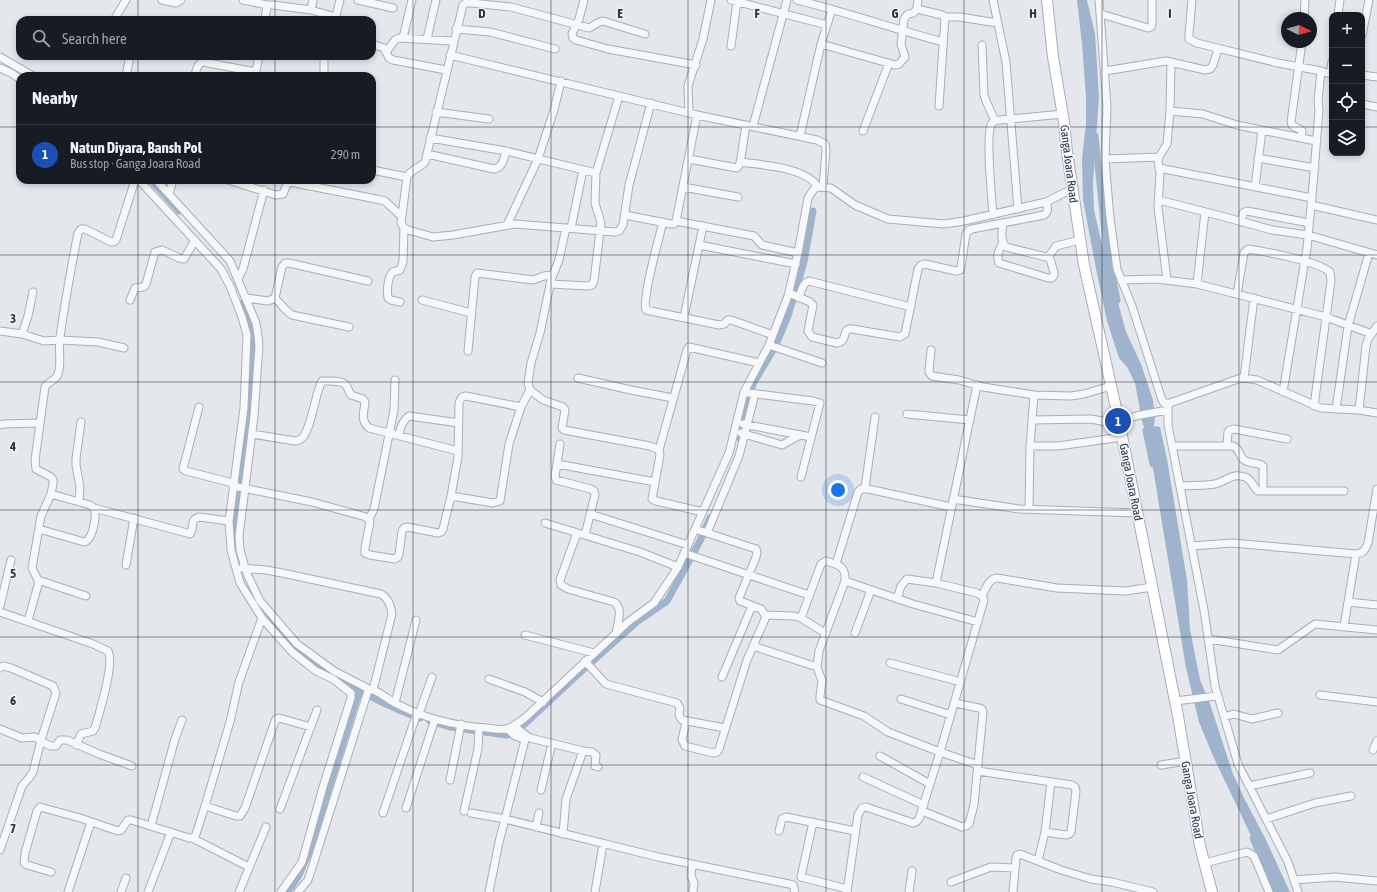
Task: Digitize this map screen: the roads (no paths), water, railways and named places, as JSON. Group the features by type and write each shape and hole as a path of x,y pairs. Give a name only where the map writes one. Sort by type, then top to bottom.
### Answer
{"main road":[{"name":"Ganga Joara Road","path":"1047,0 1053,57 1084,265 1122,437 1175,701 1196,826 1212,892"}],"street":[{"path":"116,16 126,0"},
{"path":"162,0 176,4 181,0"},
{"path":"243,0 267,5 311,10 329,16"},
{"path":"311,10 313,0"},
{"path":"336,16 340,0"},
{"path":"358,0 393,8"},
{"path":"404,38 412,0"},
{"path":"427,39 436,0"},
{"path":"584,0 572,34 576,40 608,49 696,65"},
{"path":"689,113 688,86 696,65 703,39 711,0"},
{"path":"689,159 734,168 739,167 749,126 787,0"},
{"path":"797,0 943,42"},
{"path":"821,44 895,65 899,64 905,57 901,44 906,16 908,14 912,14 917,9 918,0"},
{"path":"992,0 1006,62 1018,209"},
{"path":"1099,0 1107,107 1105,160 1110,218 1117,269 1132,306 1162,400 1168,407 1168,425 1204,610 1214,686 1235,758 1288,862 1298,892"},
{"path":"1100,14 1148,28 1151,27 1152,24 1152,0"},
{"path":"1192,0 1188,34 1189,38 1196,43 1298,67 1321,70 1329,73"},
{"path":"1304,12 1305,0"},
{"path":"1338,12 1340,0"},
{"path":"1365,18 1368,0"},
{"path":"731,46 734,1 755,3 783,14 827,25"},
{"path":"400,302 388,298 387,292 390,276 393,272 400,270 403,262 404,228 401,223 401,216 407,177 410,172 425,162 462,5 466,3 496,3 589,28 603,21 645,34"},
{"path":"266,16 267,5"},
{"path":"800,136 821,44 832,9"},
{"path":"917,9 945,17 960,17 997,23"},
{"path":"939,106 943,42 946,22 945,17"},
{"path":"456,30 490,32 555,49"},
{"path":"386,52 395,40 404,38 453,41"},
{"path":"376,45 384,48 389,58 393,60 446,70"},
{"path":"982,45 984,95 995,121"},
{"path":"1105,71 1159,62 1171,62 1205,70 1210,69 1213,65 1218,48"},
{"path":"1301,48 1291,122 1294,127 1302,131 1301,138"},
{"path":"450,55 697,115 817,140 825,144 826,150 820,187"},
{"path":"0,57 26,72"},
{"path":"127,72 129,60"},
{"path":"256,72 258,60"},
{"path":"324,60 324,72"},
{"path":"196,72 197,67 203,62 247,72"},
{"path":"1167,280 1159,200 1158,161 1167,144 1170,112 1171,62"},
{"path":"863,131 889,63"},
{"path":"0,68 16,76"},
{"path":"1283,392 1312,202 1321,70"},
{"path":"1365,75 1377,77"},
{"path":"507,225 538,159 554,110 561,81"},
{"path":"550,284 588,286 592,285 594,281 601,223 595,203 596,173 619,96"},
{"path":"404,228 433,237 453,235 507,225 615,232 619,231 623,225 629,185 651,103"},
{"path":"1365,105 1377,107"},
{"path":"436,112 489,119"},
{"path":"1170,112 1203,114 1237,125 1316,141"},
{"path":"993,215 989,137 992,124 995,121 1062,114"},
{"path":"625,215 674,224 676,221 697,115"},
{"path":"1255,186 1262,130"},
{"path":"430,138 506,151 596,173"},
{"path":"427,154 494,169 498,168 502,164 506,151"},
{"path":"1105,160 1159,157"},
{"path":"1258,158 1314,168"},
{"path":"740,162 792,170 813,180 820,187"},
{"path":"1159,168 1255,186 1377,220"},
{"path":"583,170 559,260 552,275 540,333 531,363 528,383 530,390 543,400 563,407 565,410 562,428 564,430 650,446 659,450"},
{"path":"376,171 407,177"},
{"path":"28,621 37,591 38,580 32,568 41,516 51,494 53,480 36,469 34,465 45,387 50,381 55,379 59,372 60,340 68,280 79,230 85,229 102,238 114,242 136,184"},
{"path":"141,184 195,240 220,269 230,286 247,334 244,408 238,486 239,545 243,589 262,618 298,658 316,671 333,679 346,688 350,693 351,698 323,787 302,862 281,892"},
{"path":"160,184 224,252 230,261 256,323 258,336 252,434 230,521 230,550 241,569 248,576 260,601 297,644 334,671 369,692 434,722 479,731 513,728 588,664 594,654 628,622 654,603 678,567 689,554 688,545"},
{"path":"169,194 172,184"},
{"path":"242,184 280,195 283,194 286,184"},
{"path":"300,184 385,201 401,216"},
{"path":"683,187 738,197"},
{"path":"688,545 702,531 739,456 744,392 769,345 789,293 808,198 811,192 820,187 831,188 855,205 881,216 894,220 944,224 993,215 1046,202 1072,189"},
{"path":"238,279 243,269 264,190"},
{"path":"1159,200 1278,232 1308,235 1377,255"},
{"path":"789,293 810,302 813,305 808,331 809,335 812,337 841,343 846,331 849,329 900,337 903,336 906,334 918,269 921,265 926,264 956,271 960,270 962,267 966,234 968,231 1044,215 1047,213 1048,209 1046,202"},
{"path":"1241,222 1244,211 1247,211 1309,224"},
{"path":"1197,284 1204,212"},
{"path":"676,221 754,236 762,245 798,253"},
{"path":"663,222 644,306 646,310 719,325 731,320 773,335"},
{"path":"1003,223 1002,244 997,259 999,263 1048,278 1054,275 1050,256 1056,246 1080,240"},
{"path":"684,317 703,226"},
{"path":"130,300 135,288 144,287 146,284 155,252 162,250 184,259 195,240"},
{"path":"1002,244 1011,249 1046,257 1050,256"},
{"path":"699,245 796,264"},
{"path":"1237,294 1244,253 1248,249 1304,261 1327,269 1330,272 1331,281 1314,406"},
{"path":"1336,409 1348,326 1369,253"},
{"path":"275,298 282,267 285,263 368,280"},
{"path":"468,351 475,277 478,273 533,280 552,275"},
{"path":"1121,280 1157,279 1197,284 1326,317 1372,334"},
{"path":"799,298 804,285 809,281 911,307"},
{"path":"22,334 28,316 33,292"},
{"path":"246,298 268,301 275,298"},
{"path":"275,298 292,315 349,326"},
{"path":"1244,378 1254,298"},
{"path":"422,300 471,313"},
{"path":"1359,410 1366,346 1368,339 1377,326"},
{"path":"0,331 22,334 38,340 98,342 124,348"},
{"path":"769,345 822,363"},
{"path":"703,512 652,499 660,454 659,450 687,350 689,347 759,363"},
{"path":"931,350 929,372 932,376 959,380 977,386 1034,395 1070,396 1084,394 1111,386"},
{"path":"578,378 673,398"},
{"path":"1032,420 1091,419 1112,423 1168,407 1238,379 1244,378 1257,380 1321,408 1359,410 1377,413"},
{"path":"395,380 394,410 390,434 374,510 369,519 365,553 370,555 395,559 399,554 402,530 407,527 438,533 442,532 451,496 458,451 460,403 463,396 521,407"},
{"path":"252,434 295,441 300,440 304,436 307,429 314,409 318,387 322,381 343,383 347,386 351,395 363,399 365,402 363,418 364,424 369,428 458,451"},
{"path":"936,583 977,386"},
{"path":"451,496 493,503 500,501 509,444 521,407 530,390"},
{"path":"744,392 820,403 800,477"},
{"path":"742,424 755,394"},
{"path":"1029,509 1030,446 1034,395"},
{"path":"199,407 182,469 238,486 312,502 366,516 369,519"},
{"path":"907,414 970,420"},
{"path":"399,436 404,418 409,416 459,423"},
{"path":"865,488 875,417"},
{"path":"79,502 80,487 76,459 81,422"},
{"path":"0,425 40,423"},
{"path":"742,424 811,437"},
{"path":"1227,446 1228,432 1234,429 1287,439"},
{"path":"740,433 782,445 800,435"},
{"path":"702,531 703,512 729,453 740,433"},
{"path":"1030,446 1058,446 1122,437"},
{"path":"560,444 555,476 556,480 594,491 595,495 585,535"},
{"path":"1172,446 1233,446 1237,448 1245,461 1263,466 1263,491"},
{"path":"557,464 655,482"},
{"path":"1180,486 1214,484 1231,476 1245,477 1258,491 1344,491"},
{"path":"836,564 858,492 860,490 865,488 951,507"},
{"path":"1191,546 1232,543 1356,554 1362,553 1368,543 1377,489"},
{"path":"51,494 90,505 94,508 190,534 192,531 192,521 199,516 230,521"},
{"path":"953,499 1012,508 1137,513"},
{"path":"39,529 84,542 87,541 90,538 95,517 94,508"},
{"path":"590,514 688,545"},
{"path":"126,565 134,518"},
{"path":"545,523 640,552 678,567"},
{"path":"686,722 682,740 685,746 713,753 717,752 747,660 765,619 765,615 761,609 740,601 739,598 756,557 756,549 702,531"},
{"path":"577,533 560,580 561,585 568,589 618,604 620,608 616,634"},
{"path":"689,554 809,595"},
{"path":"1344,626 1356,554"},
{"path":"0,606 11,560"},
{"path":"800,618 821,564 826,561 836,564 844,569 846,573 844,582 819,651 817,667 822,681 820,700 864,716 888,732 978,768 1072,785 1075,787 1076,792 1071,832 1066,835 1045,832"},
{"path":"241,569 282,573 381,594 385,596 391,608 392,614 369,692 312,868 308,880 298,892"},
{"path":"982,596 990,581 997,578 1057,588 1126,592 1152,587"},
{"path":"813,822 801,878 847,891 858,815 862,808 866,807 912,823 916,822 923,808 984,600 982,596 977,593 936,583 907,579 902,586 897,599"},
{"path":"38,580 86,596"},
{"path":"844,582 978,622"},
{"path":"855,633 871,590"},
{"path":"1348,602 1377,605"},
{"path":"722,677 752,606"},
{"path":"0,612 93,644 105,649 110,654 105,691 95,728 93,731 81,734 76,745"},
{"path":"765,615 788,615 800,618 825,633"},
{"path":"192,838 196,834 205,806 230,722 239,682 262,618"},
{"path":"395,703 416,620"},
{"path":"1208,639 1278,650 1315,624 1377,630"},
{"path":"525,635 594,654"},
{"path":"753,646 817,667"},
{"path":"890,663 961,682"},
{"path":"588,664 601,680 612,686 677,703 680,708 679,718 686,722 725,728"},
{"path":"0,668 3,666 11,668 53,686 56,689 55,699 41,740 33,772 22,786 0,850"},
{"path":"383,814 417,715 432,677"},
{"path":"489,679 520,689 542,702"},
{"path":"1320,695 1377,702"},
{"path":"1175,701 1217,696"},
{"path":"901,699 951,715"},
{"path":"864,777 962,827 969,824 974,805 983,712 982,709 954,703"},
{"path":"280,809 317,710"},
{"path":"1224,717 1234,714 1252,719 1278,713"},
{"path":"205,806 240,816 245,808 276,718 311,727"},
{"path":"152,826 175,739 182,720"},
{"path":"406,808 434,722"},
{"path":"450,780 460,728"},
{"path":"513,728 515,736 522,738 524,735 552,744 592,752 596,755 595,766 598,767"},
{"path":"0,730 22,738 35,737 52,746 56,746 60,740 63,740 132,766"},
{"path":"479,731 478,749 468,812 505,819 603,844 692,864 789,884 793,885 795,892"},
{"path":"489,892 524,735"},
{"path":"1373,750 1377,741"},
{"path":"542,790 552,744"},
{"path":"563,834 566,799 583,751"},
{"path":"880,756 930,784"},
{"path":"1161,766 1186,761"},
{"path":"1249,786 1310,773"},
{"path":"1038,861 1045,832 1051,782"},
{"path":"1266,819 1315,802 1351,796"},
{"path":"51,872 27,866 24,863 24,853 38,808 40,806 118,831 121,830 128,820 136,821 192,838 249,867"},
{"path":"536,827 539,813"},
{"path":"779,831 782,819 784,817 856,831"},
{"path":"68,892 92,822"},
{"path":"239,892 266,827"},
{"path":"148,892 171,832"},
{"path":"595,892 603,844"},
{"path":"1205,863 1247,852 1254,856 1269,892"},
{"path":"1013,892 1017,855 1020,854 1054,868 1091,879 1112,882 1153,892"},
{"path":"692,864 691,876 694,883 693,892"},
{"path":"951,882 992,867 1015,868"},
{"path":"909,892 912,871"},
{"path":"1294,880 1335,877 1377,880"},
{"path":"121,892 126,878"}],"water":[{"path":"1077,0 1087,0 1095,34 1099,97 1093,183 1094,210 1126,332 1141,364 1153,400 1155,417 1154,426 1160,427 1167,459 1187,580 1190,629 1200,680 1209,701 1233,774 1290,892 1274,892 1265,865 1213,756 1199,722 1186,668 1149,444 1142,421 1135,383 1127,367 1119,358 1107,321 1083,200 1082,158 1086,125 1086,97"}],"waterway":[{"path":"1095,136 1107,250 1117,300"},
{"path":"155,184 179,211"},
{"path":"740,438 749,393 775,347 788,316 804,262 813,211"},
{"path":"238,551 235,528 250,410 255,335 244,301"},
{"path":"1146,431 1153,464"},
{"path":"430,721 450,727 506,735 514,734 638,621 667,601 700,541 710,518"},
{"path":"269,616 294,647 324,669 370,696 420,718"},
{"path":"288,892 299,875 309,852 357,698 361,691"},
{"path":"1253,838 1276,892"}],"place":[{"name":"Natun Diyara, Bansh Pol","path":"1118,421"}]}
